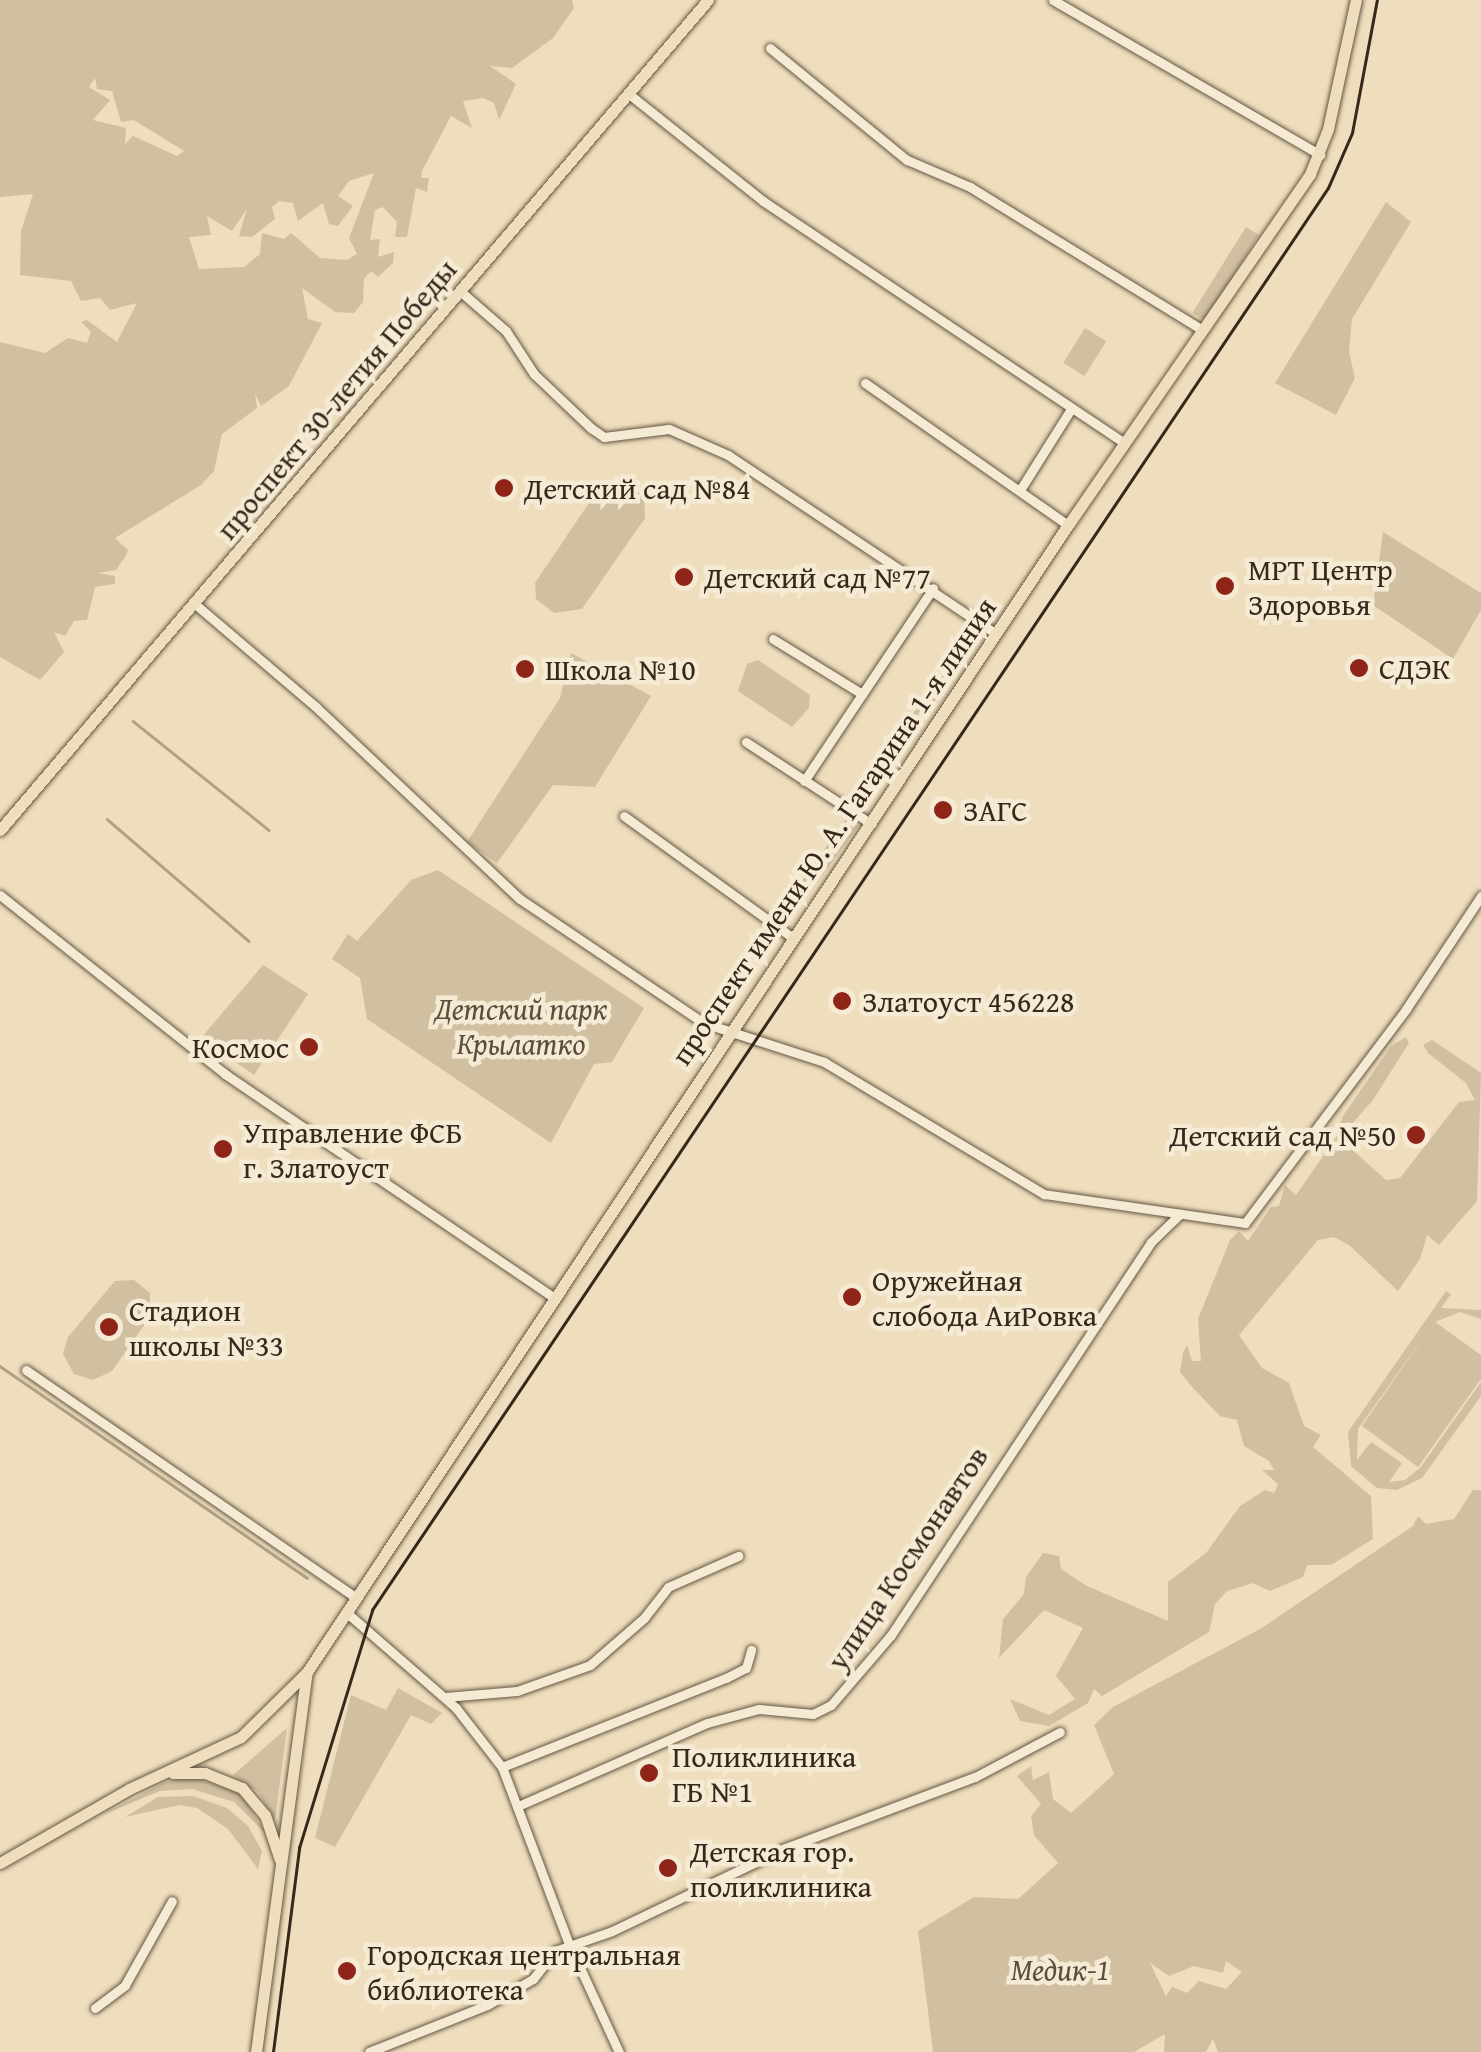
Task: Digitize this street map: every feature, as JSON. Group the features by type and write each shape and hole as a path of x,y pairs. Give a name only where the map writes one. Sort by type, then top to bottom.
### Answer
{"main road":[{"name":"проспект 30-летия Победы","path":"0,830 708,0"},
{"name":"проспект имени Ю. А. Гагарина 1-я линия","path":"307,1672 552,1296 1320,155 1356,0"},
{"path":"0,1863 240,1737 307,1672"},
{"path":"256,2052 307,1672"},
{"path":"165,1774 205,1773 242,1788 265,1815 282,1869"}],"street":[{"path":"1053,0 1320,155"},
{"path":"770,48 907,160 970,188 1202,330"},
{"path":"629,94 763,201 1124,443"},
{"path":"460,291 506,331 534,374 604,437 654,428 682,432 798,497 996,634"},
{"path":"865,383 1068,525"},
{"path":"1020,490 1071,409"},
{"name":"проспект имени Ю. А. Гагарина 1-я линия","path":"804,781 933,588"},
{"path":"195,604 316,707 507,889 704,1023 766,1048 824,1062 1044,1194 1236,1225 1256,1214 1481,896"},
{"path":"773,639 862,694"},
{"path":"746,742 872,824"},
{"path":"624,816 793,938"},
{"path":"0,894 214,1065 552,1296"},
{"name":"улица Космонавтов","path":"518,1806 708,1722 760,1709 814,1714 851,1687 891,1634 1151,1242 1180,1214"},
{"path":"26,1370 356,1598"},
{"path":"445,1697 518,1691 590,1665 644,1618 668,1587 738,1556"},
{"path":"346,1612 445,1697 502,1767 570,1944 620,2052"},
{"path":"502,1767 726,1678 746,1668 751,1650"},
{"path":"369,2052 487,2005 533,1979 554,1951 612,1932 783,1848 975,1778 1060,1732"},
{"path":"95,2008 125,1985 172,1901"}],"green space":[{"path":"0,0 572,0 574,8 553,38 512,68 490,66 516,84 499,120 494,103 483,98 463,101 472,128 451,116 422,171 421,178 429,178 427,192 416,188 407,237 395,237 397,222 383,207 375,210 370,240 380,239 378,257 394,252 393,263 378,277 371,271 364,279 363,302 354,313 335,312 302,288 308,319 322,323 289,386 261,406 255,394 257,408 222,434 214,471 201,485 115,538 128,550 125,557 116,570 98,573 115,576 115,584 95,587 87,620 74,621 65,636 54,632 64,652 40,680 0,657 0,342 45,353 68,338 87,343 91,332 81,322 87,320 117,342 137,303 110,310 100,298 81,301 71,281 20,275 21,231 33,194 0,197","holes":["95,78 97,89 112,91 121,122 134,120 184,151 177,156 133,136 125,144 126,128 93,120 110,100 89,87","374,173 349,238 357,254 347,260 320,258 291,233 284,239 262,233 260,254 244,267 199,269 189,237 211,235 207,216 232,231 247,209 239,236 252,237 275,219 272,207 279,201 293,203 298,221 323,203 329,224 338,226 353,206 338,196 349,181"]},
{"path":"1386,202 1411,222 1352,319 1349,352 1355,378 1336,415 1275,383"},
{"path":"1246,227 1259,235 1205,321 1192,313"},
{"path":"1085,328 1106,341 1084,376 1063,363"},
{"path":"611,481 623,481 644,497 645,518 582,609 554,613 536,599 535,583 599,488"},
{"path":"1383,532 1481,593 1481,610 1453,659 1373,605"},
{"path":"969,639 977,645 857,805 849,799"},
{"path":"571,653 651,696 595,787 553,785 497,863 467,842 560,698"},
{"path":"758,660 810,695 809,708 792,727 738,691 747,664"},
{"path":"847,818 858,826 784,929 772,921"},
{"name":"Детский парк Крылатко","path":"438,870 644,1008 612,1062 594,1064 551,1143 367,1019 360,978 332,959 348,934 357,941 411,880"},
{"path":"263,965 308,994 254,1075 201,1038"},
{"path":"1406,1037 1409,1043 1373,1100 1343,1134 1338,1129 1343,1116 1391,1046"},
{"path":"1432,1040 1481,1073 1477,1201 1439,1245 1427,1235 1420,1259 1398,1291 1349,1245 1334,1237 1318,1240 1239,1335 1262,1368 1289,1383 1304,1426 1321,1435 1313,1447 1371,1496 1373,1539 1331,1565 1307,1565 1303,1577 1270,1591 1253,1583 1227,1591 1215,1604 1209,1632 1102,1696 1094,1689 1088,1703 1049,1726 1020,1721 1010,1699 1049,1715 1075,1699 1056,1676 1083,1628 1044,1610 999,1658 1003,1619 1024,1594 1026,1577 1043,1553 1059,1556 1061,1569 1085,1585 1168,1621 1168,1582 1206,1553 1240,1506 1265,1490 1274,1493 1278,1484 1262,1470 1274,1470 1269,1461 1244,1446 1237,1420 1220,1416 1180,1372 1183,1353 1187,1345 1192,1361 1201,1361 1198,1319 1230,1240 1239,1231 1248,1241 1271,1207 1279,1206 1285,1185 1296,1195 1337,1136 1386,1180 1400,1178 1459,1102 1475,1100 1466,1083 1428,1053 1423,1045"},
{"name":"Стадион школы №33","path":"134,1280 150,1293 150,1317 112,1371 93,1380 74,1374 63,1354 68,1337 115,1281"},
{"path":"1446,1291 1451,1294 1441,1308 1481,1310 1481,1319 1460,1312 1435,1322 1481,1355 1481,1379 1418,1467 1362,1426 1432,1325 1358,1429 1357,1460 1371,1442 1402,1463 1389,1482 1405,1480 1420,1468 1481,1382 1481,1396 1422,1478 1397,1490 1377,1488 1351,1466 1348,1432"},
{"name":"Медик-1","path":"1473,1490 1481,1490 1481,2052 1218,2052 1213,2039 1206,2052 1164,2052 1165,2034 1134,2052 933,2052 918,1931 974,1897 1018,1899 1058,1863 1034,1835 1031,1816 1041,1804 1017,1776 1031,1766 1033,1780 1049,1772 1053,1799 1071,1813 1114,1774 1094,1725 1113,1707 1260,1629 1413,1526 1418,1516 1426,1524 1454,1519","holes":["1226,1961 1242,1972 1226,1989 1199,1981 1187,1993 1172,1987 1166,1996 1150,1963 1169,1976 1194,1966 1223,1973"]},
{"path":"398,1688 442,1713 431,1724 411,1715 335,1847 315,1838 351,1695 386,1710"},
{"path":"287,1728 275,1820 258,1792 233,1775"},
{"path":"193,1777 241,1794 268,1836 234,1802 192,1789 160,1791 102,1815 165,1782"},
{"path":"193,1796 227,1808 248,1826 262,1851 258,1869 228,1829 197,1808 179,1805 125,1817 158,1797"}],"waterway":[{"path":"133,721 269,830"},
{"path":"107,819 249,941"},
{"path":"0,1366 307,1578"}],"tram line":[{"path":"273,2052 299,1848 372,1610 1328,188 1352,133 1377,0"}],"place":[{"name":"Детский сад №84","path":"504,488"},
{"name":"Детский сад №77","path":"684,577"},
{"name":"МРТ Центр Здоровья","path":"1225,586"},
{"name":"СДЭК","path":"1359,668"},
{"name":"Школа №10","path":"525,669"},
{"name":"ЗАГС","path":"943,810"},
{"name":"Златоуст 456228","path":"842,1001"},
{"name":"Космос","path":"309,1047"},
{"name":"Детский сад №50","path":"1416,1135"},
{"name":"Управление ФСБ г. Златоуст","path":"223,1149"},
{"name":"Оружейная слобода АиРовка","path":"852,1297"},
{"name":"Стадион школы №33","path":"109,1327"},
{"name":"Поликлиника ГБ №1","path":"649,1773"},
{"name":"Детская гор. поликлиника","path":"668,1868"},
{"name":"Городская центральная библиотека","path":"347,1971"}]}
